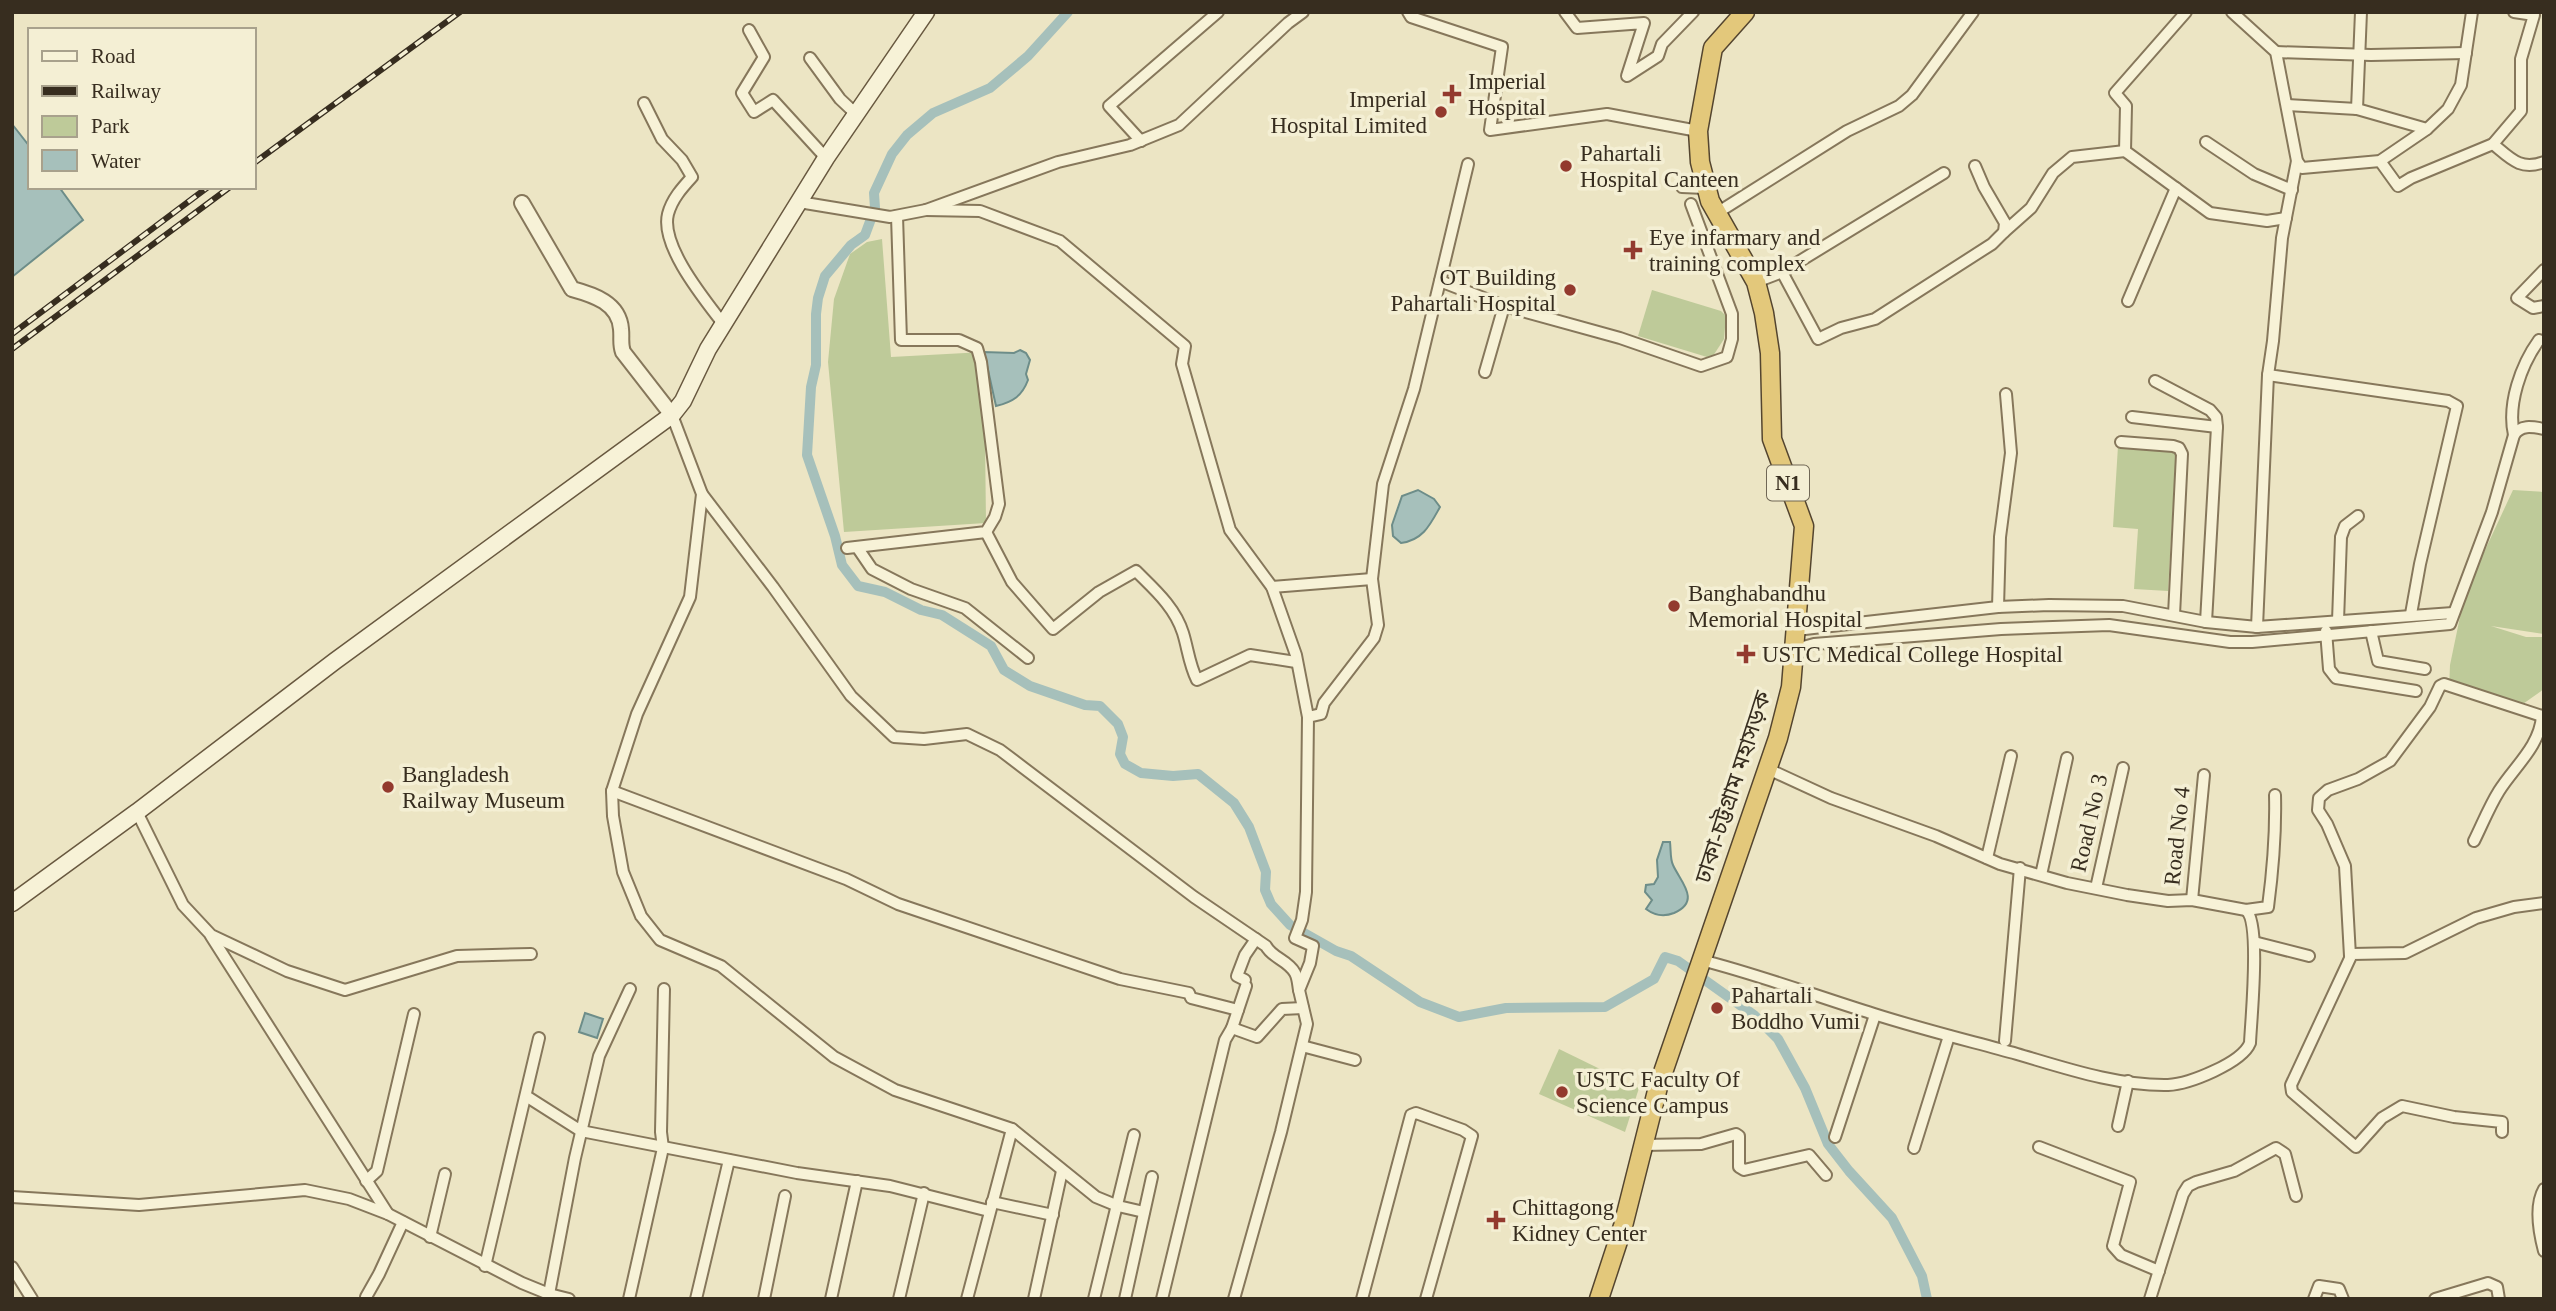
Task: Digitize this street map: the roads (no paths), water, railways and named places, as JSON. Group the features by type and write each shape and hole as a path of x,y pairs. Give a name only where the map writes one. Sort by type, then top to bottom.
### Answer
{"highway":[{"name":"ঢাকা-চট্টগ্রাম মহাসড়ক","path":"1599,1299 1623,1226 1658,1087 1786,710 1796,649 1804,526 1772,439 1768,334 1756,282 1705,188 1700,162 1698,131 1709,61 1713,48 1745,12"}],"main road":[{"path":"12,903 334,661 672,415 683,401 708,349 826,158 926,12"}],"street":[{"path":"1141,141 1109,106 1218,12"},
{"path":"799,201 893,216 926,210 1058,162 1141,141 1179,125 1303,12"},
{"path":"1408,12 1411,17 1502,47 1490,130 1607,114 1698,131"},
{"path":"1565,12 1577,28 1644,23 1628,76 1657,56 1662,44 1693,12"},
{"path":"1717,213 1847,131 1899,106 1912,95 1973,12"},
{"path":"2125,150 2126,106 2115,93 2186,12"},
{"path":"2232,12 2276,52 2297,161 2286,218 2268,375 2257,627"},
{"path":"2357,109 2361,12"},
{"path":"2297,161 2302,167 2380,161 2427,128 2448,109 2461,85 2472,12"},
{"path":"2380,161 2398,186 2493,144 2521,111 2521,59 2534,15 2514,12"},
{"path":"749,30 764,57 742,93 754,112 773,100 826,158"},
{"path":"2276,52 2360,55 2466,53"},
{"path":"810,58 839,99 857,115"},
{"path":"644,103 662,139 682,160 692,177 674,199 667,217 673,246 686,274 723,325"},
{"path":"2287,105 2357,109 2427,128"},
{"path":"2206,142 2254,174 2291,190"},
{"path":"2493,144 2514,162 2531,167 2544,163"},
{"path":"1782,272 1818,339 1841,328 1875,319 1993,244 2031,208 2053,173 2072,158 2125,150 2210,214 2267,220 2286,218"},
{"path":"1308,717 1321,714 1324,703 1374,638 1378,625 1372,579 1383,484 1414,389 1468,163"},
{"path":"1975,166 1984,187 2006,223 2004,232"},
{"path":"1756,282 1782,272 1944,173"},
{"path":"1682,187 1705,188"},
{"path":"2129,302 2176,188"},
{"path":"522,203 572,289 612,306 619,318 620,345 623,352 672,415 702,494 851,696 894,737 924,739 967,734 1000,750 1174,883 1266,946 1269,952 1286,962 1296,974 1307,1024 1281,1132 1234,1299"},
{"path":"1440,281 1504,306 1620,338 1701,366 1727,356 1732,339 1732,314 1691,204"},
{"path":"926,210 980,211 1060,241 1185,346 1182,364 1230,530 1272,587 1296,662 1308,717 1306,892 1302,920 1295,938 1313,946 1310,963 1299,990"},
{"path":"893,216 901,340 959,340 977,348 999,504 986,532"},
{"path":"2544,270 2517,298 2533,308 2544,306"},
{"path":"1485,372 1504,306"},
{"path":"2514,435 2511,422 2515,397 2527,362 2539,340"},
{"path":"2268,375 2448,401 2457,406 2411,614"},
{"path":"2155,381 2210,410 2216,417 2206,622"},
{"path":"1998,607 2000,537 2011,453 2006,394"},
{"path":"2132,417 2217,427"},
{"path":"2452,619 2492,512 2514,435 2523,427 2544,429"},
{"path":"2121,442 2173,446 2179,448 2182,454 2174,615"},
{"path":"702,494 690,597 638,714 612,790 613,816 623,872 641,916 660,940 721,966 834,1057 895,1090 1012,1129 1096,1197 1144,1212"},
{"path":"2338,621 2341,537 2345,526 2358,516"},
{"path":"986,532 852,547 872,569 911,589 965,608 1028,658"},
{"path":"986,532 1012,582 1053,629 1099,592 1136,571 1172,609 1182,631 1188,662 1197,680 1250,655 1296,662"},
{"path":"1272,587 1372,579"},
{"path":"1796,630 1998,607 2109,605 2206,622 2257,627 2411,614 2452,619"},
{"path":"1796,649 1814,644 2000,629 2109,625 2230,642 2252,642 2371,631 2452,619"},
{"path":"2326,622 2329,669 2336,678 2416,691"},
{"path":"2371,631 2378,661 2425,669"},
{"path":"2474,841 2494,798 2532,746 2542,716 2444,684 2440,686 2430,708 2390,761 2358,779 2328,790 2319,799 2318,810 2327,824 2344,866 2350,956 2291,1085 2292,1092 2356,1147 2382,1118 2402,1106 2454,1117 2502,1122 2502,1132"},
{"path":"1987,858 2011,756"},
{"path":"2041,875 2067,758"},
{"name":"Road No 3","path":"2096,888 2123,768"},
{"path":"1768,769 1831,798 1936,836 1987,858 2067,883 2168,901 2192,900 2246,910 2268,907 2272,858 2276,844 2275,795"},
{"name":"Road No 4","path":"2192,900 2204,775"},
{"path":"612,790 833,874 898,904 1119,979 1183,991 1189,993 1191,998 1238,1010"},
{"path":"137,811 183,905 211,935 387,1214"},
{"path":"2005,1041 2020,868"},
{"path":"2350,956 2356,953 2405,953 2476,918 2514,907 2544,903"},
{"path":"1699,968 2083,1073 2171,1085 2189,1082 2242,1055 2250,1042 2254,942 2250,915 2246,910"},
{"path":"211,935 287,971 345,990 457,956 531,954"},
{"path":"1162,1299 1222,1054 1246,983 1237,976 1245,955 1256,939"},
{"path":"2254,942 2309,956"},
{"path":"549,1294 581,1131 599,1056 630,989"},
{"path":"629,1299 663,1148 661,1132 664,989"},
{"path":"1232,1028 1257,1037 1282,1009 1303,1008"},
{"path":"372,1208 377,1171 414,1014"},
{"path":"1835,1137 1875,1015"},
{"path":"1914,1148 1949,1036"},
{"path":"485,1266 540,1038"},
{"path":"1302,1046 1355,1060"},
{"path":"2118,1126 2128,1081"},
{"path":"526,1096 581,1131 729,1160 1053,1215"},
{"path":"1362,1299 1412,1115 1416,1113 1463,1129 1472,1136 1426,1299"},
{"path":"967,1299 1012,1129"},
{"path":"1643,1145 1701,1144 1736,1134 1739,1136 1739,1167 1744,1170 1809,1155 1826,1175"},
{"path":"1094,1299 1134,1135"},
{"path":"2039,1147 2130,1182 2113,1246 2121,1255 2159,1271"},
{"path":"2150,1299 2183,1194 2188,1186 2234,1171 2276,1148 2285,1154 2297,1196"},
{"path":"696,1299 729,1160"},
{"path":"366,1181 377,1171"},
{"path":"1034,1299 1062,1171"},
{"path":"429,1237 445,1174"},
{"path":"1125,1299 1152,1177"},
{"path":"831,1299 857,1181"},
{"path":"2544,1189 2541,1194 2538,1230 2544,1251"},
{"path":"12,1197 139,1205 305,1190 349,1199 387,1214 485,1266 549,1294 569,1299"},
{"path":"899,1299 924,1193"},
{"path":"764,1299 785,1196"},
{"path":"366,1297 403,1222"},
{"path":"12,1267 32,1299"},
{"path":"2435,1299 2488,1283 2497,1287 2499,1299"},
{"path":"2314,1299 2319,1286 2339,1289 2343,1299"}],"water":[{"path":"12,124 28,144 28,189 60,189 83,220 12,277"},
{"path":"1020,350 1026,353 1030,360 1026,374 1028,380 1016,398 996,406 984,352 1014,353"},
{"path":"1418,490 1434,499 1440,507 1420,535 1401,543 1393,536 1392,525 1402,496"},
{"path":"1663,842 1670,842 1672,863 1688,897 1682,908 1663,915 1646,909 1652,900 1645,892 1646,885 1654,884 1658,877 1657,860"},
{"path":"585,1013 603,1019 597,1038 579,1032"}],"waterway":[{"path":"1068,12 1028,56 990,88 933,113 907,135 892,154 874,193 875,208 865,235 851,245 825,276 816,314 816,365 811,387 807,455 835,536 842,565 858,586 885,592 921,610 942,615 991,646 1004,670 1030,686 1085,705 1100,706 1118,724 1123,737 1120,754 1125,764 1141,773 1173,776 1198,774 1234,803 1249,827 1266,872 1265,890 1271,904 1290,925 1336,951 1351,956 1420,1002 1459,1017 1506,1008 1605,1007 1654,979 1665,957 1678,961 1754,1015 1778,1039 1805,1088 1828,1144 1892,1218 1922,1276 1927,1299"}],"railway":[{"path":"256,162 460,12"},
{"path":"12,334 205,189"},
{"path":"12,349 227,189"}],"place":[{"name":"Imperial Hospital","path":"1452,94"},
{"name":"Imperial Hospital Limited","path":"1441,112"},
{"name":"Pahartali Hospital Canteen","path":"1566,166"},
{"name":"Eye infarmary and training complex","path":"1633,250"},
{"name":"OT Building Pahartali Hospital","path":"1570,290"},
{"name":"Banghabandhu Memorial Hospital","path":"1674,606"},
{"name":"USTC Medical College Hospital","path":"1746,654"},
{"name":"Bangladesh Railway Museum","path":"388,787"},
{"name":"Pahartali Boddho Vumi","path":"1717,1008"},
{"name":"USTC Faculty Of Science Campus","path":"1562,1092"},
{"name":"Chittagong Kidney Center","path":"1496,1220"}]}
